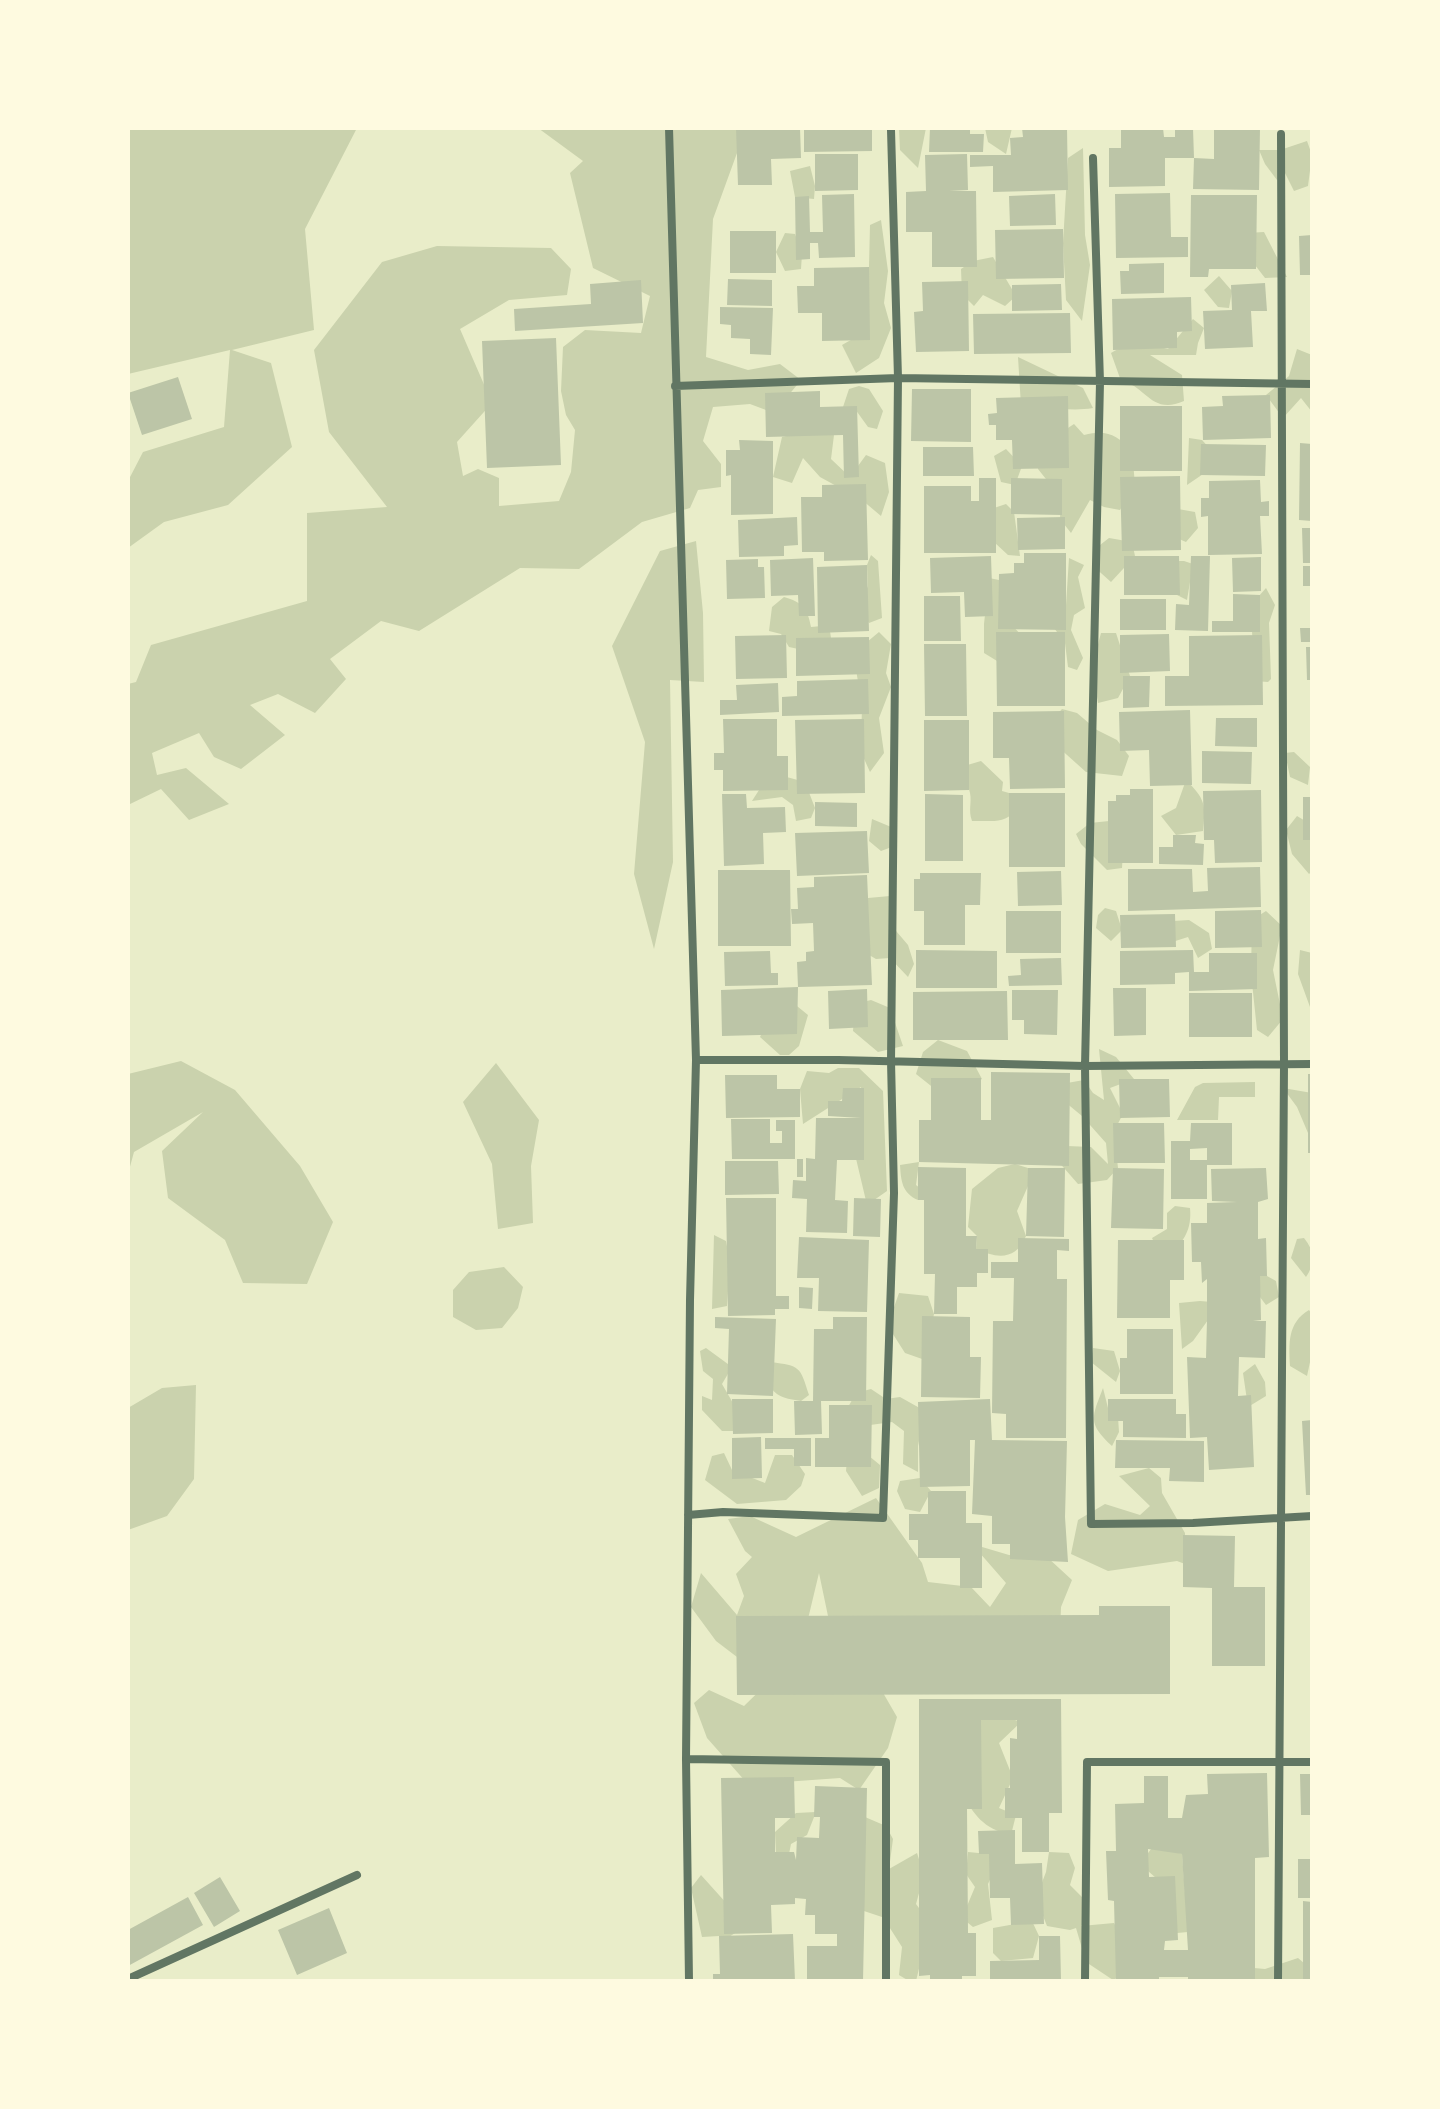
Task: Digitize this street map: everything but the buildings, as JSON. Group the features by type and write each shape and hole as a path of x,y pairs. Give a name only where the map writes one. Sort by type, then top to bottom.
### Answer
{"street":[{"path":"669,128 696,1060 690,1300 686,1759 689,1981"},
{"path":"688,1515 723,1512 883,1518 894,1193 891,1061 898,378 891,130"},
{"path":"1278,1981 1284,1064 1281,134"},
{"path":"1093,158 1100,382 1085,1066 1091,1524 1193,1523 1312,1516"},
{"path":"675,386 898,378 1312,384"},
{"path":"696,1060 1085,1066 1312,1064"},
{"path":"686,1759 886,1762 886,1981"},
{"path":"1085,1981 1087,1762 1312,1762"},
{"path":"128,1979 357,1875"}],"green space":[{"path":"128,128 357,128 305,229 314,330 232,350 271,363 292,447 228,505 164,522 128,548 128,481 143,452 224,427 230,350 128,374"},
{"path":"538,128 757,128 741,142 713,219 706,357 748,370 780,364 801,380 774,413 750,404 713,407 703,441 721,464 721,487 698,490 690,508 642,522 579,569 520,568 419,631 381,621 330,659 346,679 315,713 278,694 250,705 285,735 241,769 214,757 199,733 152,753 157,775 186,768 229,804 189,820 161,789 128,805 128,684 136,682 151,645 307,601 307,513 387,507 329,432 314,350 382,262 437,246 551,248 571,269 567,295 509,300 460,329 492,403 457,442 463,476 478,469 499,478 499,506 559,501 571,472 575,430 566,415 561,391 563,347 585,330 641,333 650,296 593,268 570,173 583,161"},
{"path":"899,128 926,128 918,168 900,150"},
{"path":"985,128 1012,128 1006,154 988,142"},
{"path":"1307,141 1312,155 1308,186 1294,191 1285,173 1277,180 1259,150 1280,150"},
{"path":"1083,148 1085,235 1090,265 1082,321 1066,300 1063,243 1068,158"},
{"path":"810,166 815,186 814,199 795,197 790,171"},
{"path":"881,220 888,271 884,303 891,328 879,358 856,373 842,345 863,333 854,277 869,267 870,225"},
{"path":"1264,232 1287,277 1265,278 1248,256 1246,233"},
{"path":"785,233 795,234 802,254 801,269 785,271 776,252"},
{"path":"993,257 1016,296 1005,306 983,295 974,306 962,294 961,269 973,261"},
{"path":"1219,276 1232,291 1229,308 1218,307 1204,290"},
{"path":"1193,319 1204,328 1196,355 1150,355 1182,375 1184,401 1164,405 1121,381 1111,353 1132,345 1168,349"},
{"path":"1297,349 1312,355 1312,412 1301,398 1283,418 1266,395 1289,376"},
{"path":"1018,357 1083,388 1093,408 1021,406"},
{"path":"859,386 869,389 883,411 877,429 868,427 855,409 843,407 849,389"},
{"path":"1074,424 1084,435 1111,435 1132,450 1135,485 1120,510 1090,500 1071,533 1060,519 1061,498 1038,469 1039,447"},
{"path":"809,431 834,435 831,459 850,477 866,455 885,463 889,492 881,516 862,500 820,477 803,458 792,483 773,477 782,437"},
{"path":"1189,438 1202,440 1213,452 1209,470 1187,485"},
{"path":"1006,449 1022,466 1015,485 1001,482 994,456"},
{"path":"1006,504 1014,512 1020,556 1008,555 981,530 982,512"},
{"path":"1178,509 1195,512 1198,528 1186,542 1170,535"},
{"path":"1109,538 1132,542 1135,556 1111,582 1092,565 1100,545"},
{"path":"696,541 703,613 704,682 670,680 673,862 654,949 634,874 645,742 612,646 660,551"},
{"path":"871,555 878,561 882,618 869,623 859,609 868,586 867,565"},
{"path":"1069,558 1084,565 1078,577 1085,608 1074,615 1071,630 1083,658 1077,670 1068,667 1065,643 1049,621 1066,605"},
{"path":"1168,561 1193,564 1187,600 1177,595"},
{"path":"989,578 999,580 1013,602 1007,620 1024,638 1002,664 984,653"},
{"path":"1266,588 1275,605 1269,623 1271,679 1268,682 1254,681 1251,605"},
{"path":"784,597 803,607 811,627 822,626 830,631 832,645 803,650 789,647 781,634 769,631 772,607"},
{"path":"879,632 891,644 886,673 891,687 879,718 884,753 870,772 861,752 862,704 856,670 861,647"},
{"path":"1101,633 1116,633 1130,676 1118,698 1098,703 1092,667"},
{"path":"1062,709 1077,713 1097,730 1117,740 1129,756 1122,776 1086,772 1057,746 1047,726"},
{"path":"1294,752 1310,767 1308,785 1290,777 1285,753"},
{"path":"981,761 1003,782 1002,791 1009,793 1017,806 1009,817 972,821 964,766"},
{"path":"783,776 805,782 815,808 811,818 796,821 793,805 782,797 752,801 759,790"},
{"path":"1186,780 1203,802 1203,831 1176,835 1161,816 1176,808"},
{"path":"1297,816 1312,825 1312,871 1309,874 1292,854 1286,830"},
{"path":"872,819 896,829 897,845 881,851 869,841"},
{"path":"1109,821 1123,850 1122,868 1107,870 1081,844 1076,834 1090,823"},
{"path":"890,896 891,925 908,945 914,964 908,977 890,958 876,959 864,952 868,898"},
{"path":"1105,908 1116,911 1122,930 1111,941 1096,928 1098,915"},
{"path":"1266,911 1282,926 1273,970 1283,1019 1268,1037 1257,1030 1251,973 1252,920"},
{"path":"1189,920 1209,933 1212,949 1198,958 1188,937 1169,943 1173,921"},
{"path":"1300,950 1312,953 1312,1007 1298,974"},
{"path":"871,1000 890,1008 903,1046 878,1052 853,1031 855,1004"},
{"path":"792,1002 808,1015 799,1046 789,1055 780,1055 760,1037 771,1013"},
{"path":"938,1040 967,1051 982,1079 945,1097 916,1074 923,1052"},
{"path":"1099,1049 1116,1057 1134,1079 1110,1088 1123,1114 1114,1131 1118,1168 1107,1180 1078,1184 1057,1160 1067,1146 1091,1147 1108,1164 1106,1143 1082,1116 1059,1097 1067,1083 1084,1080 1093,1093 1104,1100"},
{"path":"181,1061 235,1090 300,1166 333,1222 307,1284 243,1283 225,1240 168,1198 162,1151 203,1112 134,1152 128,1174 128,1074"},
{"path":"496,1063 539,1120 531,1166 533,1223 498,1229 492,1164 463,1102"},
{"path":"838,1068 859,1068 883,1091 887,1191 867,1205 853,1146 864,1118 861,1087 803,1124 800,1089 807,1071 829,1073"},
{"path":"1255,1082 1255,1097 1219,1097 1218,1120 1177,1120 1195,1087 1203,1083"},
{"path":"1283,1088 1312,1093 1312,1131 1308,1133 1297,1107"},
{"path":"919,1162 916,1185 926,1193 918,1200 903,1186 900,1165"},
{"path":"1015,1164 1028,1168 1028,1186 1017,1211 1026,1236 1017,1250 1006,1255 976,1249 977,1236 968,1227 972,1189 998,1168"},
{"path":"1175,1206 1190,1208 1190,1223 1183,1240 1170,1256 1159,1253 1152,1238 1167,1229 1167,1213"},
{"path":"714,1235 726,1241 730,1263 727,1306 712,1309"},
{"path":"1304,1238 1312,1258 1306,1277 1291,1258 1297,1239"},
{"path":"504,1267 523,1287 518,1308 502,1328 476,1330 453,1317 453,1290 469,1272"},
{"path":"1255,1275 1276,1281 1279,1297 1266,1305 1257,1293"},
{"path":"899,1293 928,1296 934,1314 925,1360 905,1353 891,1331"},
{"path":"1212,1302 1213,1313 1193,1341 1182,1349 1179,1303"},
{"path":"1309,1310 1312,1314 1312,1353 1307,1376 1290,1366 1289,1350 1293,1328"},
{"path":"706,1348 732,1367 722,1384 737,1410 733,1431 722,1431 702,1410 702,1396 712,1400 713,1379 703,1371 700,1351"},
{"path":"1093,1348 1114,1351 1120,1371 1116,1382 1091,1362"},
{"path":"771,1362 798,1369 809,1395 801,1401 777,1394 771,1388"},
{"path":"1255,1364 1265,1382 1266,1396 1248,1407 1243,1373"},
{"path":"196,1385 194,1479 167,1516 128,1530 128,1408 162,1388"},
{"path":"1103,1388 1108,1408 1118,1417 1119,1432 1112,1446 1098,1431 1094,1419"},
{"path":"871,1389 886,1399 900,1397 925,1411 918,1446 918,1472 903,1464 904,1431 892,1422 863,1426 847,1409 856,1393"},
{"path":"863,1451 880,1465 879,1488 862,1496 846,1471 847,1459"},
{"path":"724,1453 732,1470 765,1483 775,1455 792,1455 805,1474 801,1486 786,1500 737,1504 705,1480 712,1456"},
{"path":"1149,1468 1161,1478 1162,1493 1185,1533 1185,1564 1177,1561 1108,1571 1071,1554 1078,1520 1105,1504 1140,1515 1150,1506 1119,1476"},
{"path":"920,1478 931,1491 920,1512 905,1509 897,1491 900,1481"},
{"path":"876,1498 922,1563 928,1582 971,1587 990,1607 1006,1583 972,1544 1009,1555 1047,1557 1072,1580 1061,1607 1060,1633 828,1616 819,1573 802,1644 737,1657 716,1641 691,1607 701,1573 737,1615 744,1596 736,1574 752,1557 745,1551 728,1519 750,1516 796,1537"},
{"path":"786,1665 882,1691 897,1717 888,1748 859,1790 840,1778 746,1782 707,1738 694,1703 709,1690 744,1706"},
{"path":"988,1711 1021,1722 999,1743 1013,1778 999,1808 1016,1815 1011,1835 993,1829 981,1820 960,1792 968,1729"},
{"path":"816,1812 807,1835 791,1844 788,1859 776,1854 775,1832 796,1813"},
{"path":"858,1814 886,1826 893,1839 889,1869 917,1853 924,1875 916,1904 930,1923 916,1981 899,1975 902,1947 888,1925 888,1919 864,1911"},
{"path":"1154,1845 1182,1854 1188,1932 1177,1933 1172,1892 1140,1864"},
{"path":"968,1852 989,1854 994,1871 988,1884 992,1920 973,1927 962,1918 975,1887 966,1874"},
{"path":"1049,1852 1069,1853 1075,1868 1070,1885 1084,1899 1086,1923 1081,1926 1114,1923 1130,1951 1130,1972 1113,1980 1086,1962 1076,1928 1070,1930 1047,1926 1036,1898 1046,1872"},
{"path":"701,1875 737,1915 738,1931 726,1939 719,1936 702,1937 691,1888"},
{"path":"1032,1921 1039,1936 1033,1958 1001,1961 993,1953 993,1928"},
{"path":"1298,1958 1311,1969 1312,1981 1254,1981 1254,1968 1265,1969"}]}
